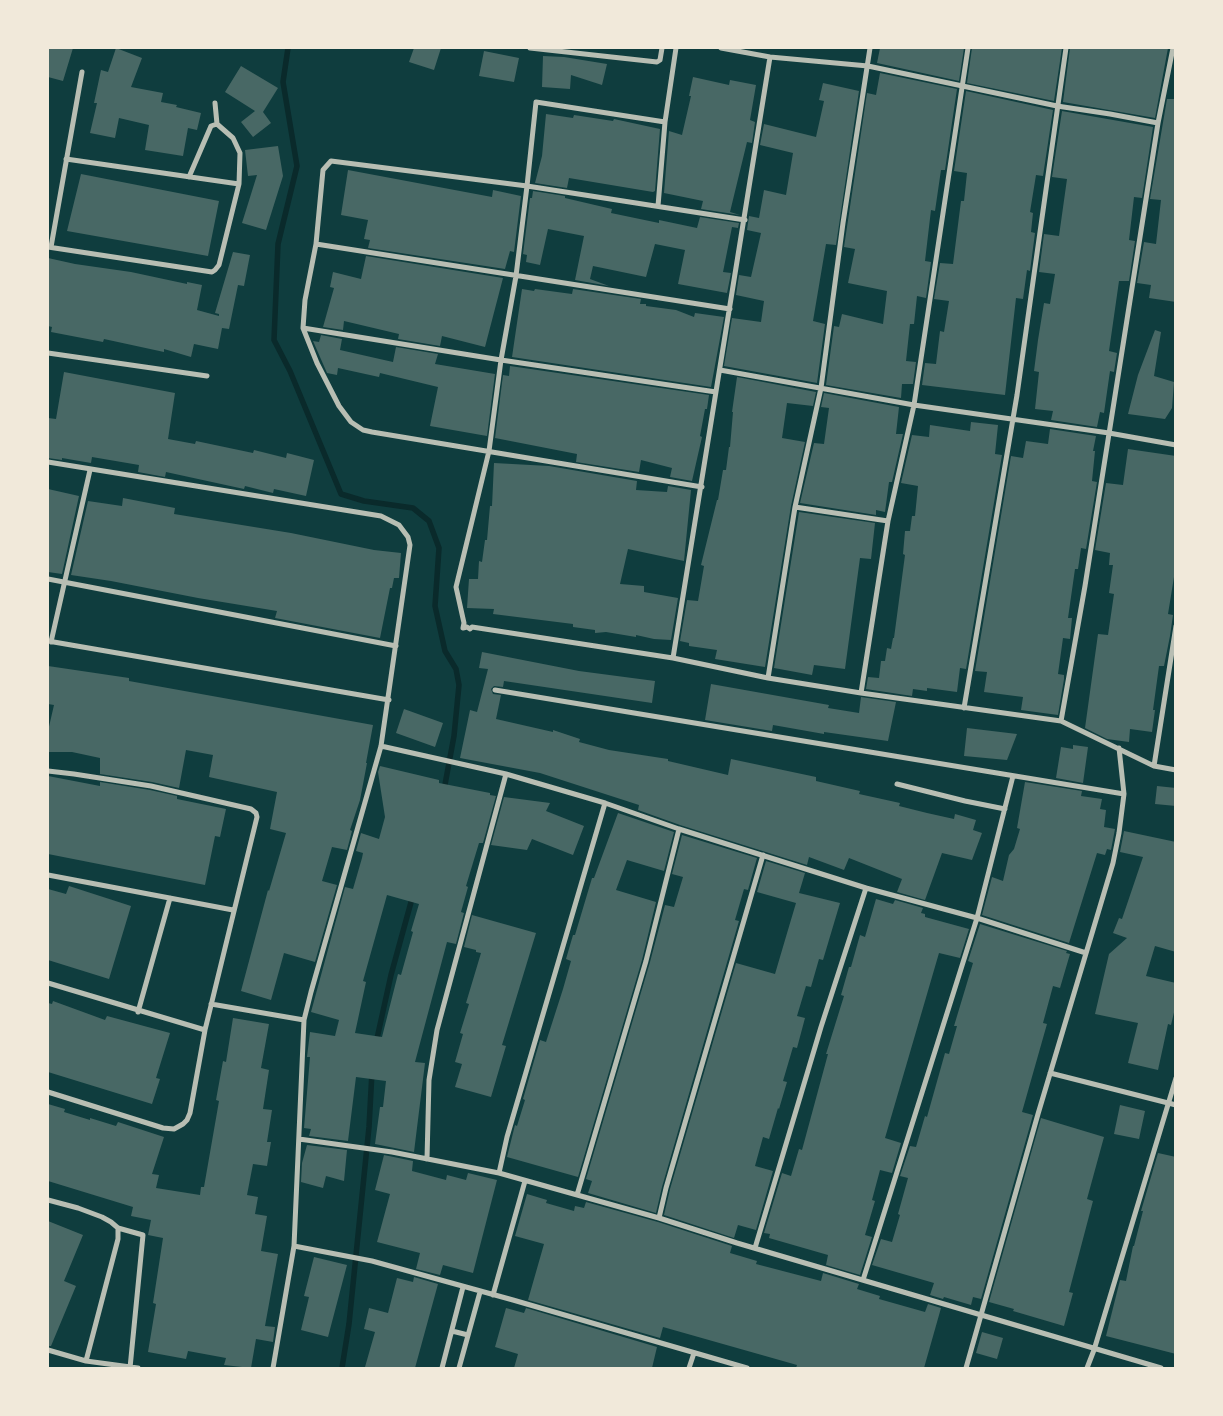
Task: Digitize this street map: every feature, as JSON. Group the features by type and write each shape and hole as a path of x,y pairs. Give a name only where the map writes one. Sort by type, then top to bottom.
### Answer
{"street":[{"path":"530,48 657,62 660,60 662,48"},
{"path":"658,206 665,122 676,48"},
{"path":"721,48 770,57 868,66 1057,106 1158,123"},
{"path":"768,678 795,507 821,388 843,223 870,48"},
{"path":"861,693 888,521 914,405 968,48"},
{"path":"964,708 1013,420 1066,48"},
{"path":"1061,722 1158,123 1173,48"},
{"path":"674,658 770,57"},
{"path":"82,72 49,247 212,272 219,265 239,184 240,153 233,138 217,124 215,103"},
{"path":"665,122 536,102 516,276 501,360 489,451 456,587 464,628 470,629 472,627 674,658 768,678 1061,722 1154,766 1176,770"},
{"path":"189,177 211,126 217,124"},
{"path":"66,159 239,184"},
{"path":"702,487 372,432 351,422 339,406 303,328 316,244 322,170 331,161 527,186 745,220"},
{"path":"316,244 730,309"},
{"path":"303,328 716,392"},
{"path":"48,353 207,376"},
{"path":"720,370 914,405 1109,433 1176,445"},
{"path":"48,462 381,516 399,525 404,530 410,545 381,746 304,1020 294,1246 272,1368"},
{"path":"90,470 65,582 49,641 389,700"},
{"path":"795,507 888,521"},
{"path":"48,579 396,646"},
{"path":"1154,766 1176,626"},
{"path":"495,690 1124,794"},
{"path":"381,746 506,774 605,803 678,829 866,888 977,918 1086,953"},
{"path":"966,1368 1050,1073 1113,863 1124,794 1119,748"},
{"path":"48,771 151,786 254,811 257,819 233,910 205,1030 190,1113 183,1124 179,1127 163,1128 48,1092"},
{"path":"427,1159 429,1080 434,1046 454,963 506,774"},
{"path":"863,1280 977,918 1013,776"},
{"path":"897,784 1005,809"},
{"path":"499,1173 507,1136 605,803"},
{"path":"577,1195 646,961 678,829"},
{"path":"659,1218 668,1179 763,855"},
{"path":"48,875 233,910"},
{"path":"755,1248 818,1036 866,888"},
{"path":"138,1012 170,898"},
{"path":"48,984 138,1012 205,1030"},
{"path":"211,1004 304,1020"},
{"path":"1050,1073 1176,1106"},
{"path":"1087,1368 1176,1078"},
{"path":"299,1139 348,1144 499,1173 659,1218 1094,1350 1161,1368"},
{"path":"493,1295 525,1181"},
{"path":"48,1200 78,1208 102,1217 118,1228 143,1235 130,1367"},
{"path":"86,1361 118,1239 118,1228"},
{"path":"294,1246 372,1262 747,1368"},
{"path":"442,1368 463,1287"},
{"path":"459,1368 480,1292"},
{"path":"452,1331 468,1335"},
{"path":"48,1350 86,1361 138,1368"},
{"path":"689,1368 694,1353"}],"building":[{"path":"48,48 73,48 63,81 48,77"},
{"path":"116,48 142,58 131,87 163,93 161,102 201,113 197,130 188,128 183,156 145,150 149,125 119,118 115,138 90,133 97,103 94,103 101,70 108,72"},
{"path":"414,48 441,48 434,70 409,62"},
{"path":"880,48 964,48 959,81 877,63"},
{"path":"972,48 1062,48 1054,101 967,83"},
{"path":"1070,48 1168,48 1155,118 1063,102"},
{"path":"484,51 519,58 514,82 479,76"},
{"path":"543,56 564,57 607,64 602,85 571,75 570,89 542,87"},
{"path":"241,66 278,88 263,112 271,123 253,137 241,122 255,111 225,92"},
{"path":"880,73 957,89 945,170 941,170 935,211 931,210 925,261 931,262 926,298 917,296 914,324 910,324 906,361 916,362 913,384 902,384 901,398 826,385 834,326 839,327 842,314 883,324 887,291 848,283 855,249 844,247 867,93 876,95"},
{"path":"693,77 729,85 730,80 756,85 750,120 755,122 752,143 747,142 730,212 740,215 701,209 703,201 664,193 669,131 682,135 691,96 689,96"},
{"path":"823,83 859,91 836,245 826,244 813,321 825,324 817,383 724,366 732,318 761,322 764,301 736,295 739,275 751,277 761,233 747,230 749,216 759,218 764,190 786,195 793,153 760,145 764,124 816,137 824,101 819,100"},
{"path":"966,91 1053,110 1043,176 1036,175 1030,212 1033,213 1031,232 1035,233 1030,271 1027,270 1023,299 1016,298 1005,395 922,385 925,363 936,364 940,331 944,332 949,301 934,299 940,263 953,264 961,201 964,201 967,173 954,171"},
{"path":"1167,99 1176,99 1176,302 1149,298 1151,285 1137,283 1144,242 1156,244 1161,200 1150,199"},
{"path":"1062,111 1153,127 1142,198 1134,197 1129,240 1135,241 1129,281 1119,281 1109,351 1117,353 1114,372 1110,371 1104,413 1100,412 1097,427 1051,420 1053,411 1035,409 1039,372 1034,371 1038,340 1044,303 1050,304 1055,274 1039,272 1044,234 1059,236 1067,179 1052,177"},
{"path":"546,114 573,118 574,115 613,121 614,119 660,129 655,191 569,178 567,188 535,183 542,156"},
{"path":"278,146 283,176 266,230 242,223 257,175 248,176 245,150"},
{"path":"348,170 492,197 493,190 521,196 514,252 510,251 505,269 368,248 370,240 364,239 368,220 341,215"},
{"path":"81,174 219,201 208,256 67,231"},
{"path":"533,191 565,196 565,198 612,209 611,213 659,223 659,220 697,228 700,217 739,223 738,228 732,227 723,272 731,273 727,293 678,284 685,250 655,244 646,277 593,266 590,279 609,286 575,280 584,236 548,229 540,265 526,262 527,255 523,254 530,198 532,198"},
{"path":"233,252 250,255 244,286 238,285 229,329 222,328 218,349 194,344 191,357 164,349 164,352 104,339 103,342 51,332 52,327 48,326 48,258 187,284 187,282 202,285 197,310 219,316 219,314 215,313"},
{"path":"366,256 503,278 485,347 442,336 440,346 398,339 399,334 344,321 343,330 323,327 334,288 330,287 333,272 361,279"},
{"path":"522,289 572,294 573,289 641,299 640,304 676,310 694,317 695,313 724,317 711,387 512,357"},
{"path":"1155,330 1161,332 1154,376 1174,382 1172,408 1165,419 1128,414 1138,375"},
{"path":"321,335 342,339 340,350 393,362 396,347 438,354 435,364 495,374 487,436 430,426 438,387 380,373 379,377 338,368 337,375 327,373 313,341 319,342"},
{"path":"510,366 709,395 692,481 670,477 672,468 641,460 639,472 576,462 577,454 495,438 503,375 509,376"},
{"path":"64,372 175,393 168,439 195,444 196,441 253,453 254,450 286,458 287,453 314,460 306,496 274,489 273,493 245,486 244,489 166,472 165,477 138,472 139,465 92,457 91,463 62,458 62,460 48,458 48,418 56,419"},
{"path":"737,377 816,392 813,406 787,403 782,438 805,442 791,506 765,667 715,659 717,650 689,646 689,643 680,641 687,600 698,601 704,566 701,565 718,500 723,470 726,470"},
{"path":"824,393 899,407 896,434 903,434 892,482 889,482 885,512 876,510 876,515 800,503 814,443 824,444 829,408 821,407"},
{"path":"971,422 998,425 995,454 1002,455 966,669 960,668 957,692 927,688 927,691 913,689 912,696 866,689 868,677 879,678 881,661 885,661 887,648 891,649 894,638 905,555 903,554 905,531 910,531 912,516 915,516 918,486 901,483 912,435 929,437 930,425 970,431"},
{"path":"1050,429 1096,436 1093,451 1095,451 1092,481 1097,482 1086,549 1081,548 1078,569 1075,569 1068,618 1072,618 1070,639 1063,638 1058,674 1064,675 1064,679 1058,715 1021,710 1023,697 984,692 987,672 975,671 1011,456 1023,458 1026,441 1048,444"},
{"path":"1128,449 1176,456 1176,578 1174,577 1168,614 1173,615 1170,636 1164,666 1159,666 1152,732 1130,729 1129,742 1107,739 1085,728 1098,634 1108,635 1114,594 1109,593 1113,565 1109,565 1110,553 1095,550 1106,483 1123,485"},
{"path":"494,463 549,466 637,481 636,490 667,492 668,486 691,490 684,561 628,549 620,584 644,586 644,592 678,598 671,640 606,632 595,633 595,630 573,627 573,624 493,614 494,609 467,608 469,579 478,579 479,561 482,562 485,540 487,540 490,506 492,506"},
{"path":"48,489 79,496 62,574 48,572"},
{"path":"123,498 175,508 174,514 291,533 374,550 401,553 399,578 394,578 392,588 390,588 380,638 275,618 277,611 71,575 88,501 122,506"},
{"path":"799,512 875,523 871,559 860,558 845,669 814,665 812,675 774,668"},
{"path":"482,652 579,671 655,681 652,703 504,681 503,687 494,686 491,689 493,694 501,695 496,719 553,732 553,730 580,739 579,742 609,750 668,759 668,761 728,775 731,759 816,777 816,781 860,791 859,794 900,803 899,806 927,813 954,819 955,814 976,820 973,830 982,833 972,860 942,853 925,900 897,892 902,879 849,858 844,870 809,857 807,865 680,825 638,810 639,805 540,773 460,758 470,710 477,712 488,669 479,668"},
{"path":"48,666 129,678 129,681 373,725 360,800 350,830 352,831 347,850 332,847 322,881 337,885 315,962 284,953 271,1000 241,991 268,890 286,833 270,829 277,792 209,777 213,755 186,750 179,788 100,774 100,758 72,752 48,752 48,731 54,705 48,704"},
{"path":"711,684 829,705 828,708 859,713 861,697 896,702 888,741 824,732 824,734 773,725 772,731 705,720"},
{"path":"404,709 443,723 435,747 396,733"},
{"path":"967,728 1017,734 1007,760 964,756"},
{"path":"1073,745 1088,747 1083,783 1056,778 1061,747 1073,749"},
{"path":"380,766 439,780 439,783 490,793 490,795 496,796 483,843 479,843 466,886 468,887 461,912 464,913 456,944 447,942 415,1062 425,1063 414,1152 375,1144 380,1107 383,1107 386,1081 356,1077 348,1141 309,1136 311,1129 304,1128 310,1057 307,1057 310,1032 335,1036 339,1020 311,1012 345,887 353,889 362,858 363,853 356,851 361,833 379,839 385,817 378,772","holes":["387,895 419,904 411,931 413,932 401,975 398,974 382,1037 355,1033 366,982 363,981"]},
{"path":"48,776 100,786 100,782 150,790 177,796 177,799 226,809 220,837 215,836 205,885 48,854"},
{"path":"1025,782 1082,791 1081,796 1102,799 1100,809 1106,810 1104,827 1115,829 1111,850 1107,849 1105,855 1097,853 1069,943 982,915 992,877 1003,881 1009,855 1014,849 1020,829 1017,828"},
{"path":"1157,786 1176,788 1176,806 1155,804"},
{"path":"504,797 550,803 546,811 584,826 573,855 532,839 527,850 491,845"},
{"path":"618,813 674,832 664,871 627,860 616,890 656,902 642,960 578,1177 507,1157 515,1125 517,1126 525,1100 523,1099 540,1040 546,1042 563,989 571,961 566,959 573,935 575,935 592,878 594,878"},
{"path":"1124,831 1176,842 1176,952 1155,946 1146,976 1176,983 1176,1004 1171,1025 1168,1024 1158,1070 1128,1063 1138,1023 1095,1014 1109,954 1127,938 1113,933 1119,918 1122,919 1143,857 1120,852"},
{"path":"682,835 757,858 748,890 744,889 735,920 739,921 656,1213 588,1193 592,1181 586,1179 665,905 674,907 683,877 672,874"},
{"path":"766,861 805,873 799,893 840,903 823,960 819,959 811,987 806,986 797,1016 805,1018 797,1048 793,1047 783,1081 787,1082 769,1139 763,1137 755,1166 773,1171 756,1230 738,1225 734,1238 664,1215 736,963 775,974 796,903 757,892"},
{"path":"69,886 131,906 109,979 48,960 48,889 66,894"},
{"path":"876,899 893,904 895,900 923,908 921,913 925,914 925,917 969,929 960,958 939,953 885,1138 901,1143 892,1173 880,1170 872,1200 875,1201 865,1235 872,1237 860,1275 826,1265 828,1255 769,1238 770,1234 764,1233 782,1173 791,1176 799,1149 802,1150 828,1054 826,1054 844,996 841,995 849,967 851,967 860,935 865,937"},
{"path":"472,915 536,933 502,1045 506,1046 491,1097 455,1087 462,1064 455,1062 463,1034 460,1033 469,1004 466,1003 481,953 464,947"},
{"path":"980,924 1067,951 1066,953 1070,954 1060,988 1053,986 1043,1023 1047,1024 1022,1112 1033,1115 981,1299 973,1297 971,1305 930,1295 934,1283 872,1265 881,1239 892,1242 908,1178 900,1176 910,1146 916,1147 925,1116 927,1117 945,1053 949,1054 957,1026 954,1026 973,963 968,961"},
{"path":"53,1001 105,1020 107,1016 170,1033 156,1078 160,1079 152,1104 48,1072 48,1003 52,1004"},
{"path":"233,1018 269,1024 261,1068 269,1070 263,1109 272,1110 267,1142 271,1142 267,1166 253,1164 247,1195 258,1197 255,1214 267,1216 261,1251 278,1254 265,1326 275,1327 273,1342 256,1339 251,1368 224,1365 226,1358 188,1351 186,1359 148,1352 156,1304 153,1303 163,1238 148,1235 151,1220 131,1216 133,1207 48,1181 48,1104 65,1109 64,1112 90,1120 90,1118 116,1126 118,1122 164,1137 152,1174 159,1175 156,1188 200,1195 201,1187 204,1187 219,1101 216,1100 223,1061 226,1062"},
{"path":"1120,1105 1145,1111 1139,1139 1114,1134"},
{"path":"1041,1118 1104,1137 1087,1199 1093,1201 1069,1292 1073,1293 1064,1326 989,1302"},
{"path":"307,1145 347,1150 344,1181 326,1176 323,1188 301,1182 302,1163"},
{"path":"1158,1153 1176,1157 1176,1354 1106,1336 1120,1280 1126,1281 1143,1211 1141,1211"},
{"path":"384,1155 413,1161 412,1171 446,1180 447,1175 466,1180 468,1173 497,1180 473,1273 443,1265 440,1275 416,1269 420,1253 377,1242 390,1194 375,1190"},
{"path":"527,1194 547,1200 546,1203 574,1211 575,1206 584,1208 586,1202 658,1222 732,1246 730,1253 757,1261 756,1264 821,1281 823,1273 859,1284 857,1289 880,1296 879,1299 925,1312 928,1304 941,1308 924,1368 796,1368 797,1365 663,1327 660,1338 528,1300 544,1244 515,1236"},
{"path":"48,1221 83,1235 64,1281 76,1286 51,1346 48,1346"},
{"path":"314,1257 347,1265 328,1337 301,1330 309,1297 304,1296"},
{"path":"414,1277 438,1284 415,1368 365,1367 375,1332 364,1329 369,1308 388,1313 397,1278 413,1282"},
{"path":"506,1308 524,1313 526,1308 657,1347 652,1368 514,1368 518,1354 495,1347"},
{"path":"982,1332 1003,1338 997,1359 976,1353"}],"waterway":[{"path":"288,48 283,82 297,166 278,244 274,340 290,371 341,494 364,501 413,508 429,521 439,548 435,606 445,651 456,669 459,685 454,736 444,790"},
{"path":"376,1043 391,975 413,895"},
{"path":"342,1368 349,1324 369,1127 372,1072"}]}
